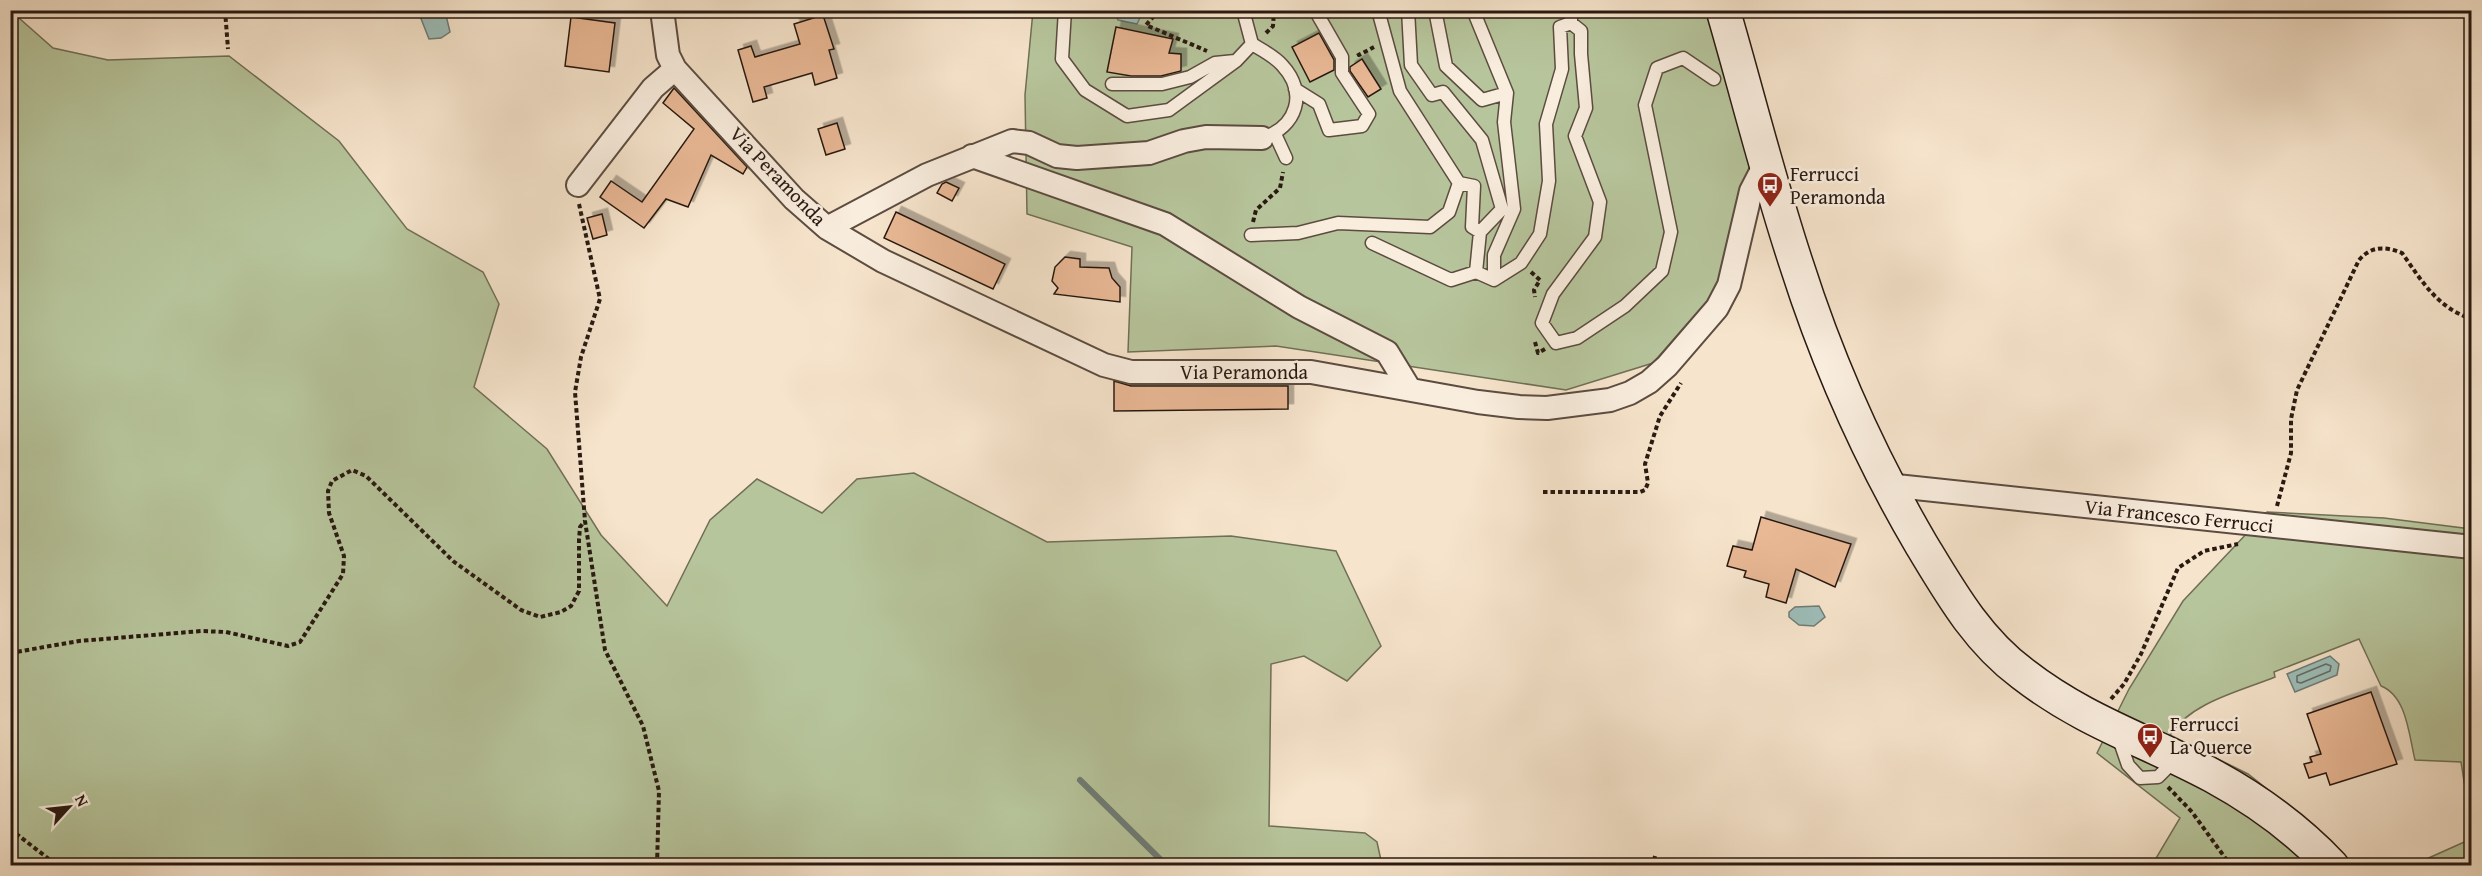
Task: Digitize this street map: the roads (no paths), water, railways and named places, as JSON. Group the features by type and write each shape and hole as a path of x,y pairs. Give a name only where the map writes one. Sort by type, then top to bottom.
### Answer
{"main road":[{"path":"1724,10 1797,268 1868,446 1887,485 1948,588 1982,637 2023,674 2167,768 2211,775 2277,816 2332,866"}],"street":[{"path":"578,185 653,88 675,69 668,55 662,10"},
{"name":"Via Peramonda","path":"675,69 794,199 827,228 883,261 1119,370 1311,372 1509,405 1547,408 1577,406 1610,400 1630,393 1649,382 1676,356 1717,308 1729,285 1751,191 1767,160"},
{"path":"827,228 893,192 972,156 1020,140 1057,156 1077,158 1149,153 1184,141 1206,137 1269,136"},
{"path":"972,156 1164,224 1299,307 1387,352 1409,388"},
{"name":"Via Francesco Ferrucci","path":"1887,485 2472,546"}],"lane":[{"path":"1065,10 1062,59 1084,90 1127,116 1170,110 1252,44"},
{"path":"1243,10 1252,44 1282,65 1296,89 1319,104 1329,130 1362,126 1369,114 1342,73 1342,57 1315,10"},
{"path":"1378,10 1400,91 1459,183 1474,186 1472,226 1480,232"},
{"path":"1408,10 1411,65 1432,95 1443,92 1482,140 1502,209 1480,232 1476,272"},
{"path":"1436,10 1446,66 1482,100 1507,93"},
{"path":"1473,10 1507,93 1504,122 1514,209 1494,255 1494,280"},
{"path":"1494,280 1521,263 1540,234 1549,181 1546,124 1562,69 1560,27 1571,17 1581,31 1586,108 1575,136 1600,202 1594,237 1553,294 1542,323 1556,342 1577,338 1625,306 1662,271 1671,232 1645,105 1657,68 1683,58 1714,79"},
{"path":"1112,84 1162,84 1190,77 1215,63 1231,62"},
{"path":"1286,158 1269,136 1283,128 1296,109 1296,89"},
{"path":"1251,235 1298,233 1338,223 1430,227 1449,212 1459,183"},
{"path":"1372,243 1451,280 1476,272 1494,280"}],"water":[{"path":"1143,10 1137,24 1118,20 1114,11 1109,11"},
{"path":"418,11 445,11 450,32 441,38 429,39"},
{"path":"1819,606 1825,617 1814,626 1799,625 1789,617 1789,612 1795,607"},
{"path":"2330,656 2339,664 2337,675 2295,692 2287,674"}],"waterway":[{"path":"1080,780 1167,866"}],"place":[{"name":"Ferrucci Peramonda","path":"1770,208"},
{"name":"Ferrucci La Querce","path":"2150,759"}]}
